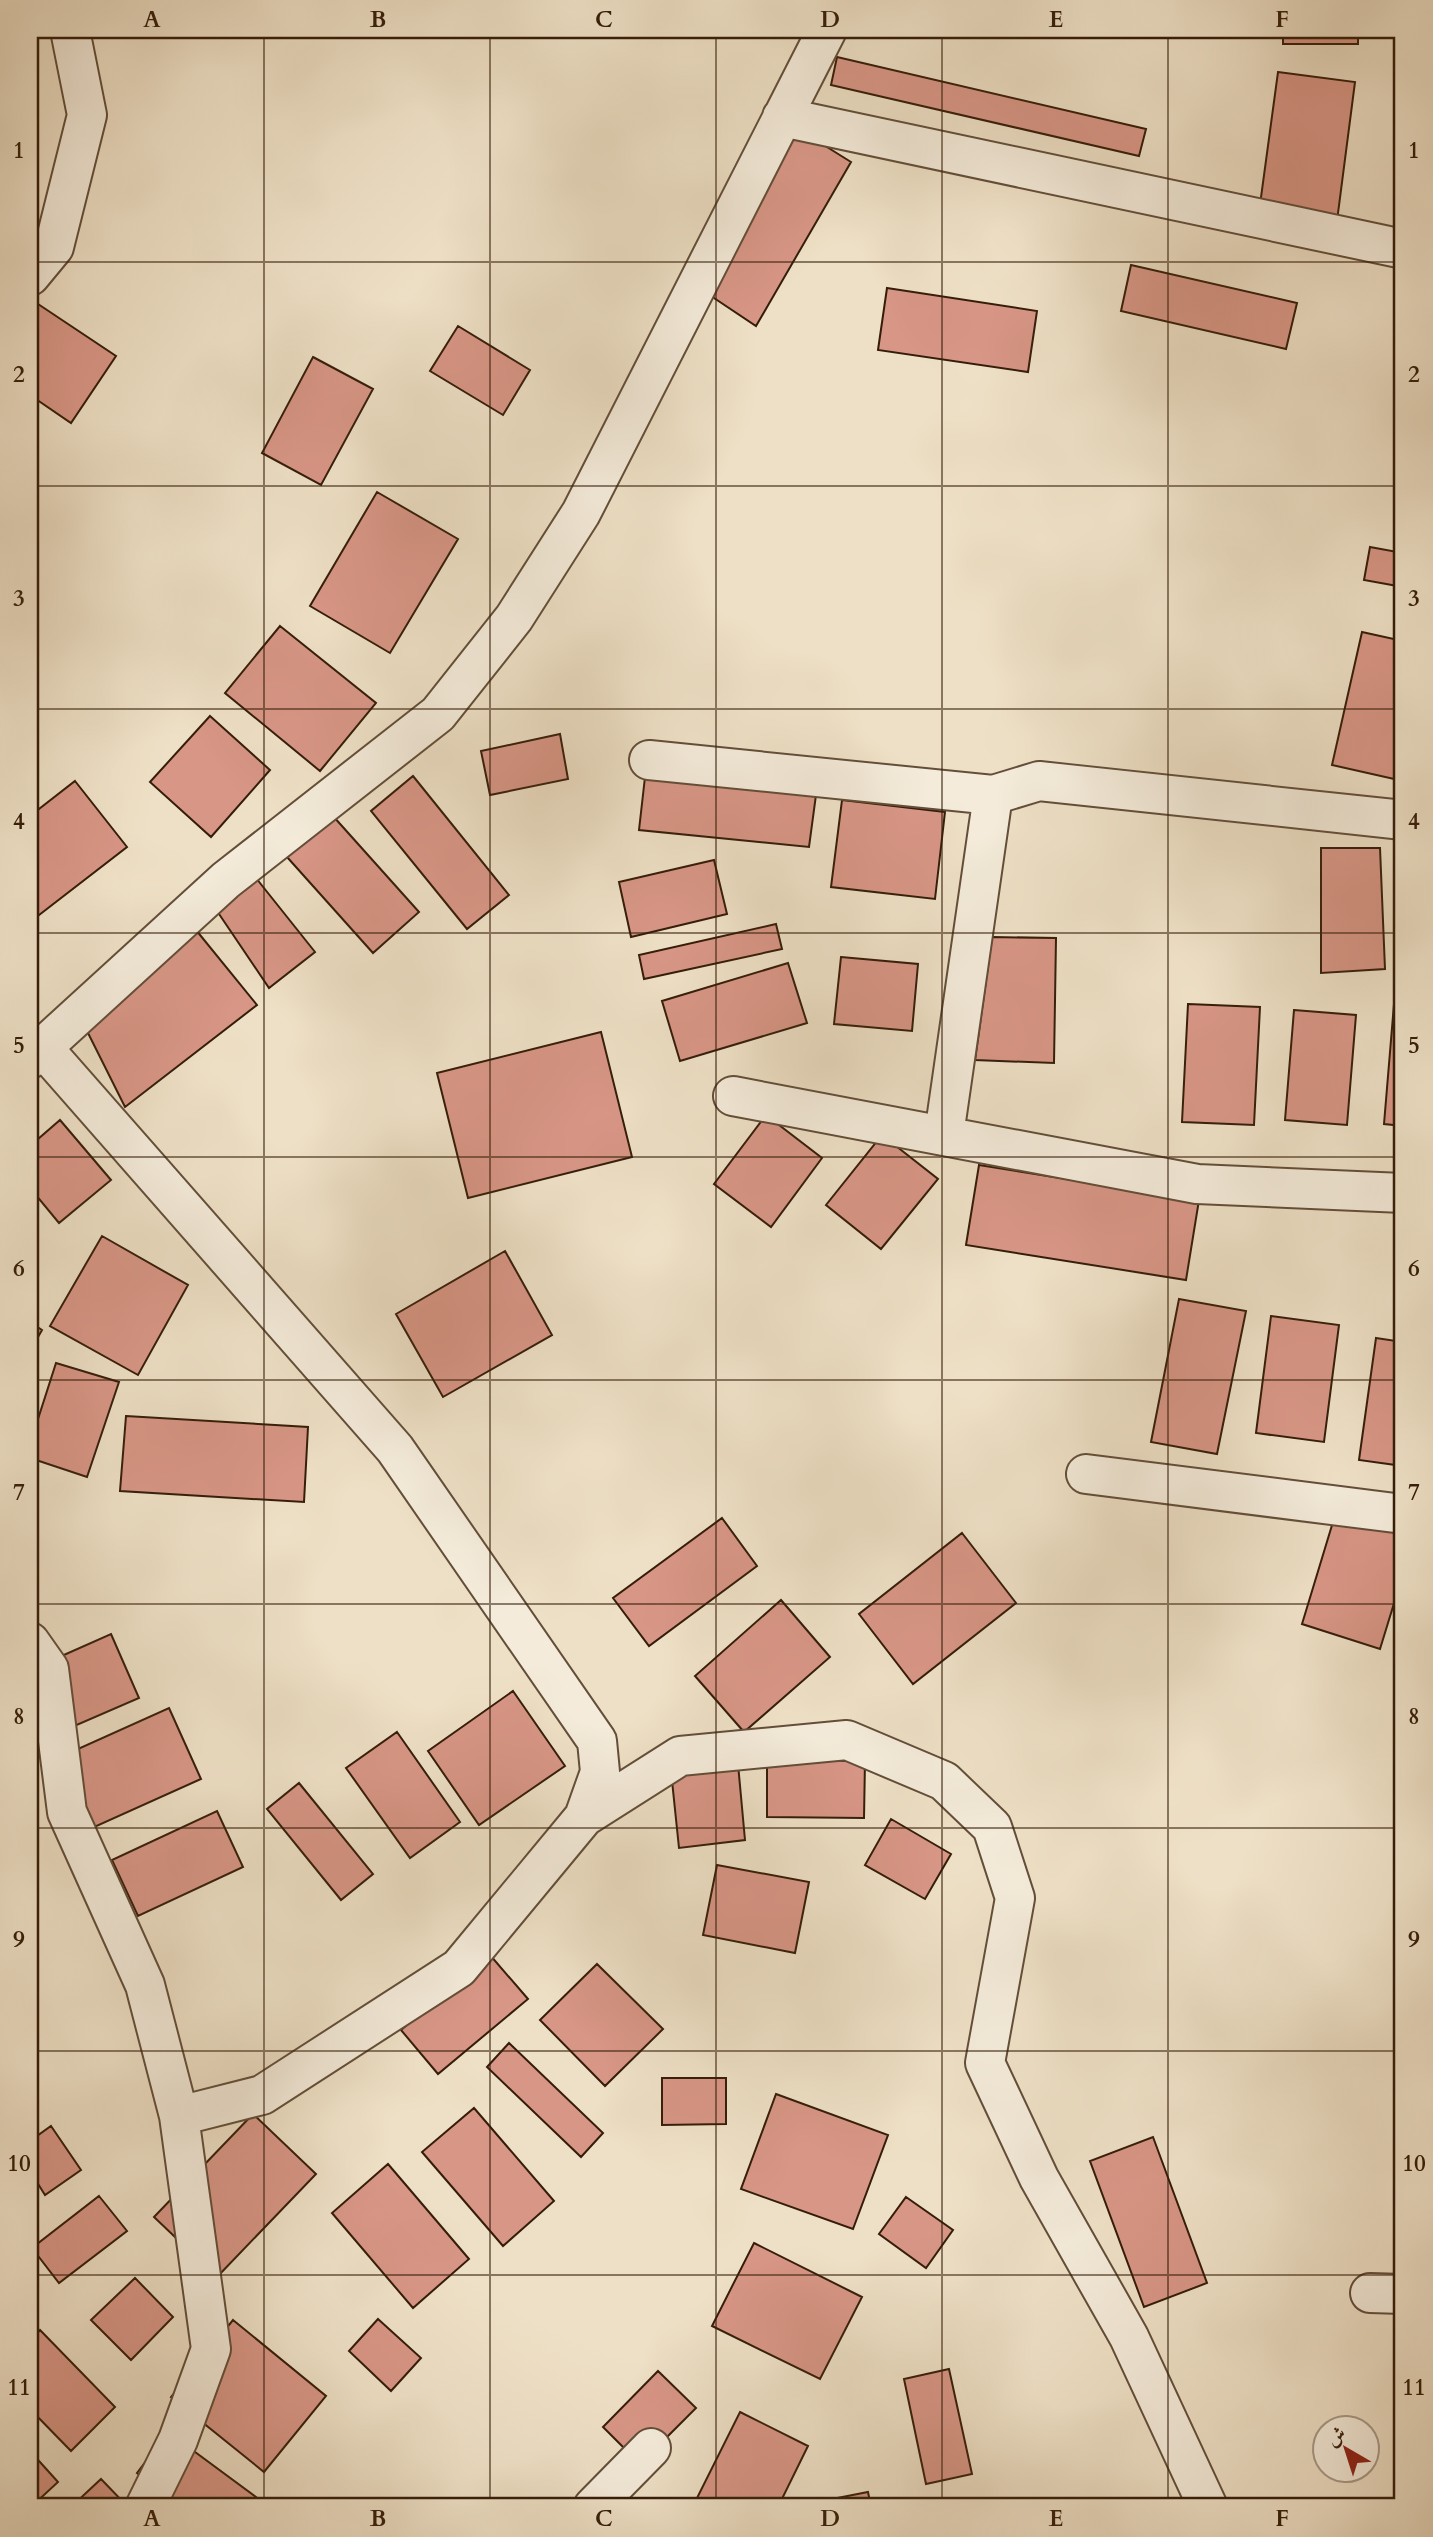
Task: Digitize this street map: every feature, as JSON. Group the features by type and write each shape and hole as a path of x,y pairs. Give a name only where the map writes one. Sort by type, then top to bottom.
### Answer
{"street":[{"path":"30,276 54,247 87,115 70,30"},
{"path":"584,1817 600,1772 597,1741 394,1449 36,1053 226,880 438,714 514,618 580,513 827,30"},
{"path":"782,117 1403,249"},
{"path":"649,760 993,795 1039,781 1403,820"},
{"path":"944,1135 993,795"},
{"path":"733,1096 1197,1184 1403,1193"},
{"path":"1086,1474 1403,1514"},
{"path":"30,1643 49,1669 67,1812 145,1985 179,2116 211,2349 178,2440 145,2507"},
{"path":"179,2116 262,2095 460,1969 584,1817 680,1756 847,1740 944,1781 992,1827 1015,1898 985,2063 1039,2178 1129,2337 1208,2507"},
{"path":"593,2507 651,2448"}],"building":[{"path":"1283,30 1358,30 1358,44 1283,44"},
{"path":"837,57 1146,129 1139,156 831,85"},
{"path":"1278,72 1355,82 1337,221 1259,212"},
{"path":"795,127 851,162 756,326 705,292"},
{"path":"1131,265 1297,303 1286,349 1121,311"},
{"path":"887,288 1037,311 1028,372 878,350"},
{"path":"32,300 116,356 71,423 30,395"},
{"path":"458,326 530,370 503,415 430,371"},
{"path":"313,357 373,389 321,485 262,453"},
{"path":"377,492 458,539 390,653 310,606"},
{"path":"1370,547 1403,553 1403,587 1364,580"},
{"path":"280,626 376,703 320,771 225,693"},
{"path":"1362,632 1403,641 1403,781 1332,765"},
{"path":"210,716 270,770 211,837 150,782"},
{"path":"560,734 568,779 490,795 481,751"},
{"path":"413,776 509,895 467,929 371,811"},
{"path":"645,777 816,795 809,847 639,830"},
{"path":"75,781 127,847 30,922 30,816"},
{"path":"842,800 945,812 935,899 831,887"},
{"path":"333,816 419,912 373,953 287,857"},
{"path":"1321,848 1380,848 1385,969 1321,973"},
{"path":"714,860 727,914 631,937 619,882"},
{"path":"256,878 315,952 269,988 217,911"},
{"path":"776,924 782,949 644,979 639,955"},
{"path":"196,930 257,1005 125,1107 83,1023"},
{"path":"992,937 1056,938 1054,1063 975,1060"},
{"path":"841,957 918,964 912,1031 834,1024"},
{"path":"788,963 807,1023 680,1061 662,1001"},
{"path":"1188,1004 1260,1007 1254,1125 1182,1122"},
{"path":"1394,1004 1403,1004 1403,1126 1384,1124"},
{"path":"1294,1010 1356,1015 1347,1125 1285,1120"},
{"path":"601,1032 632,1157 468,1198 437,1073"},
{"path":"766,1115 822,1158 771,1227 714,1184"},
{"path":"60,1120 111,1180 59,1223 30,1188 30,1146"},
{"path":"882,1135 938,1179 881,1249 826,1205"},
{"path":"979,1165 1199,1200 1186,1280 966,1245"},
{"path":"102,1236 188,1285 138,1375 50,1326"},
{"path":"505,1251 552,1335 443,1397 396,1314"},
{"path":"1179,1299 1246,1311 1217,1454 1151,1442"},
{"path":"1271,1316 1339,1325 1324,1442 1256,1433"},
{"path":"30,1322 42,1330 30,1351"},
{"path":"1376,1338 1403,1342 1403,1466 1359,1460"},
{"path":"56,1363 119,1382 87,1477 30,1458 30,1444"},
{"path":"126,1416 308,1427 304,1502 120,1491"},
{"path":"1336,1512 1403,1532 1403,1574 1380,1649 1302,1624"},
{"path":"722,1518 757,1566 649,1646 613,1598"},
{"path":"962,1533 1016,1603 913,1684 859,1614"},
{"path":"781,1600 830,1657 744,1732 695,1676"},
{"path":"111,1634 139,1698 49,1737 30,1693 30,1670"},
{"path":"513,1691 565,1766 479,1825 428,1751"},
{"path":"169,1708 201,1779 81,1833 49,1762"},
{"path":"397,1732 460,1822 410,1858 346,1768"},
{"path":"767,1760 865,1761 864,1818 767,1817"},
{"path":"738,1764 745,1840 679,1848 671,1771"},
{"path":"299,1783 373,1874 341,1900 267,1809"},
{"path":"217,1811 243,1867 138,1916 112,1860"},
{"path":"891,1819 951,1854 925,1899 865,1865"},
{"path":"717,1865 809,1882 795,1953 703,1935"},
{"path":"490,1955 528,1999 438,2074 401,2030"},
{"path":"597,1964 663,2029 605,2086 540,2020"},
{"path":"509,2043 603,2133 581,2157 487,2067"},
{"path":"662,2078 726,2078 726,2124 662,2125"},
{"path":"776,2094 888,2135 853,2229 741,2189"},
{"path":"474,2108 554,2201 503,2246 422,2152"},
{"path":"253,2114 316,2174 217,2277 154,2217"},
{"path":"51,2126 81,2170 45,2195 30,2171 30,2141"},
{"path":"1153,2137 1207,2283 1144,2307 1090,2161"},
{"path":"388,2164 469,2259 413,2308 332,2213"},
{"path":"99,2196 127,2231 59,2283 32,2248"},
{"path":"906,2197 953,2230 926,2268 879,2234"},
{"path":"754,2243 862,2297 820,2379 712,2326"},
{"path":"135,2278 173,2317 131,2360 91,2320"},
{"path":"1398,2310 1403,2310 1403,2357 1396,2358"},
{"path":"378,2319 421,2358 391,2391 349,2351"},
{"path":"233,2320 326,2396 264,2472 171,2397"},
{"path":"40,2330 115,2407 71,2451 30,2409 30,2341"},
{"path":"949,2369 972,2474 926,2484 904,2379"},
{"path":"658,2371 696,2408 640,2464 603,2427"},
{"path":"740,2412 808,2446 778,2507 704,2507 695,2502"},
{"path":"168,2432 264,2503 260,2507 184,2507 137,2473"},
{"path":"30,2451 58,2482 31,2507 30,2507"},
{"path":"101,2479 128,2507 71,2507"},
{"path":"868,2492 871,2507 796,2506"}]}
